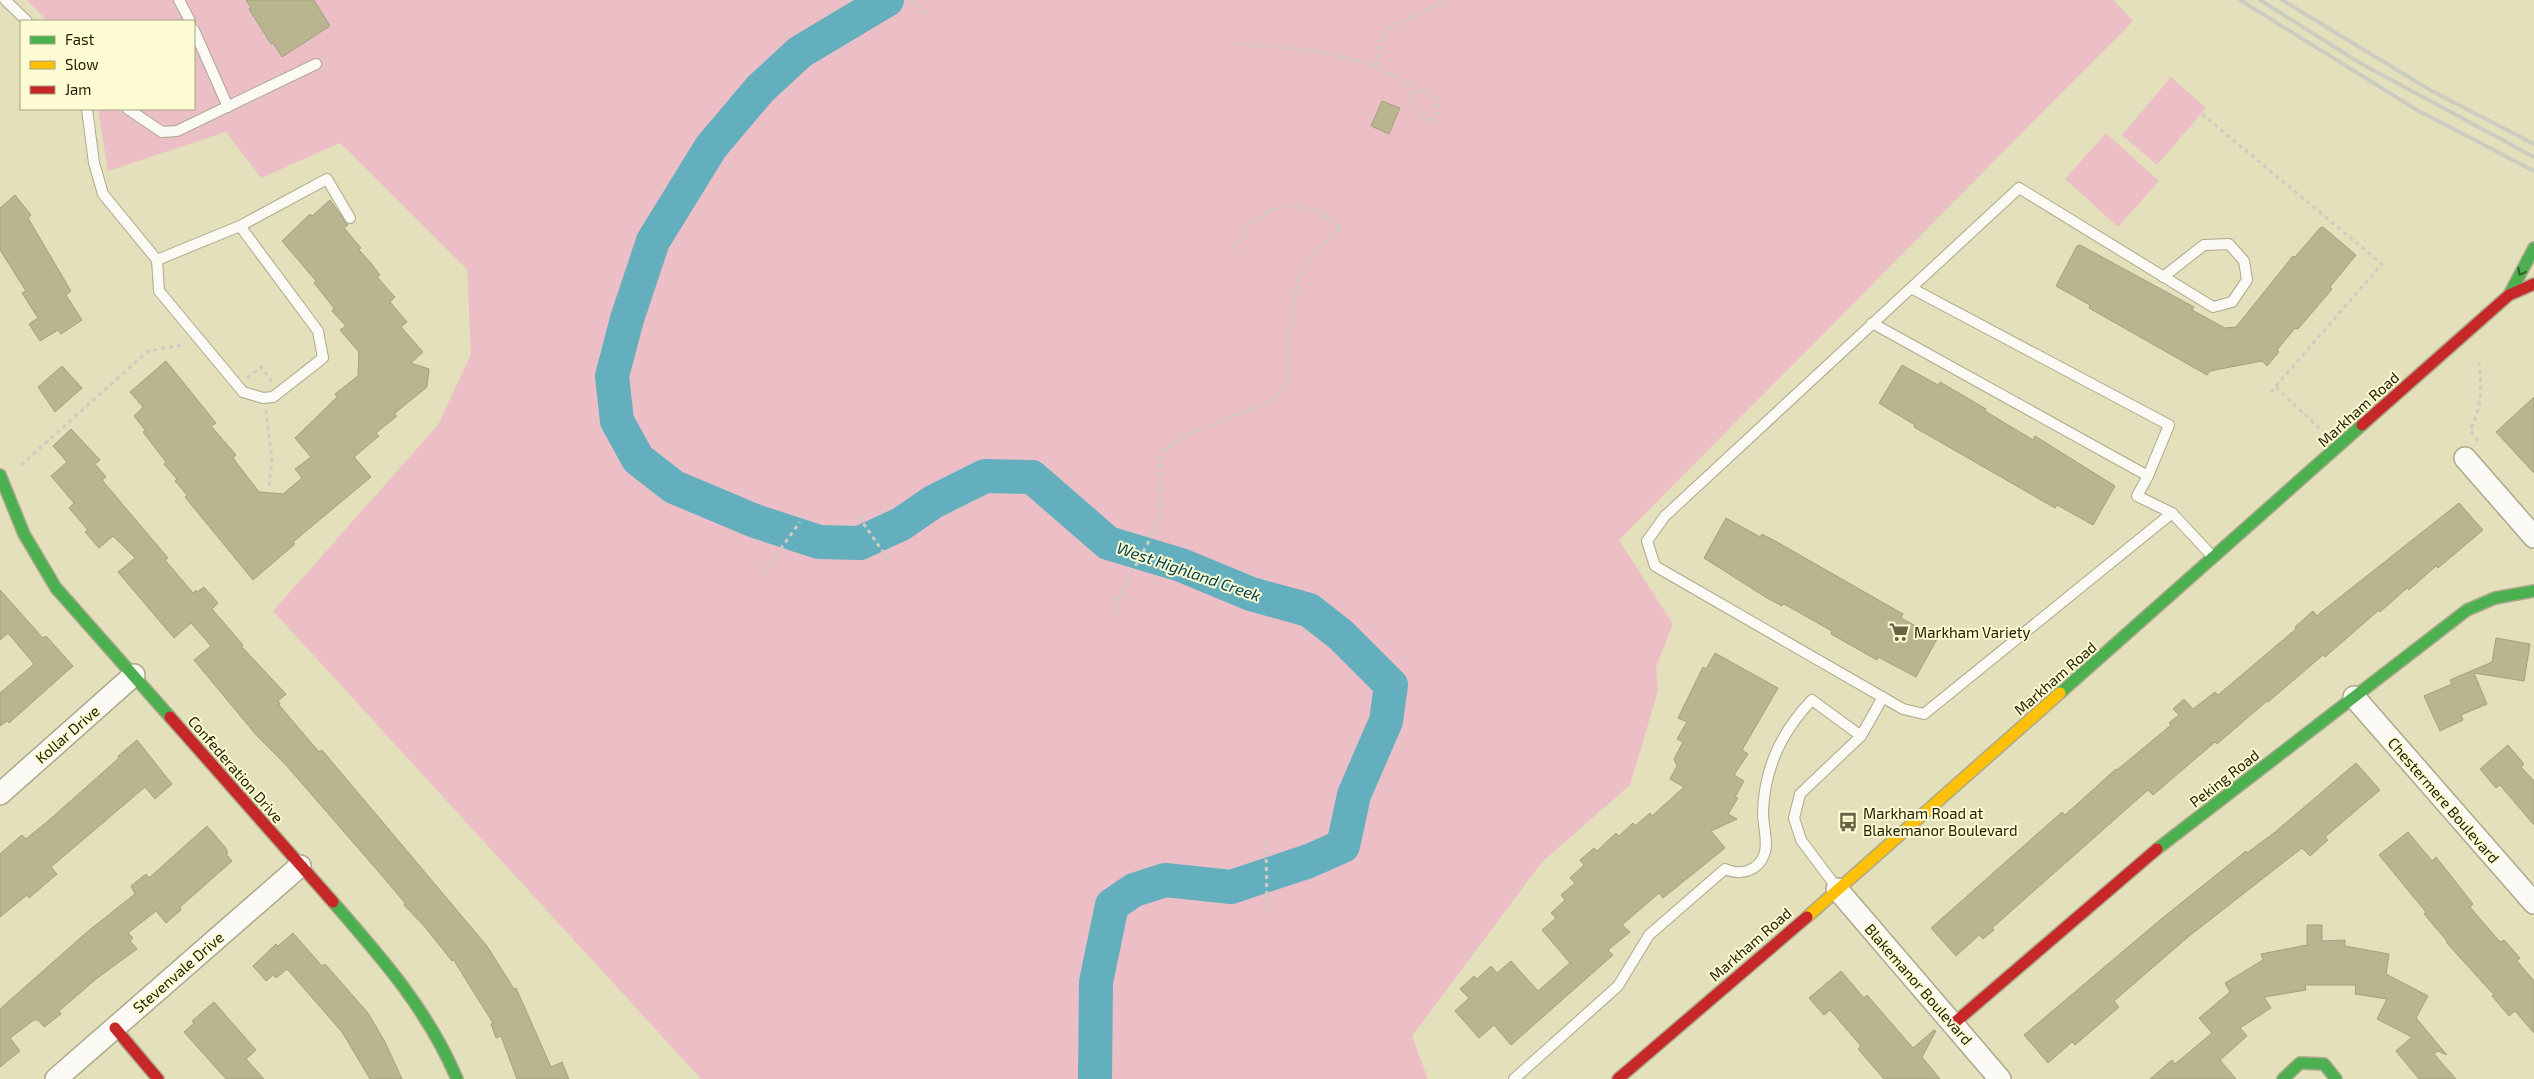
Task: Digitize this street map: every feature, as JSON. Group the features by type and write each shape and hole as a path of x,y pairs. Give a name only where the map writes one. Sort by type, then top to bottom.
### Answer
{"street":[{"name":"Markham Road","path":"2509,295 2534,248"},
{"name":"Markham Road","path":"1618,1079 2214,558 2509,295 2534,284"},
{"path":"2465,458 2534,537"},
{"name":"Confederation Drive","path":"0,475 17,523 40,565 56,588 300,866 343,912 408,990 449,1058 457,1079"},
{"name":"Peking Road","path":"1953,1024 2162,844 2467,610 2495,598 2534,591"},
{"name":"Kollar Drive","path":"0,794 134,675"},
{"name":"Chestermere Boulevard","path":"2354,697 2534,903"},
{"name":"Stevenvale Drive","path":"56,1079 300,866"},
{"name":"Blakemanor Boulevard","path":"1837,889 2000,1079"},
{"path":"115,1028 158,1079"},
{"path":"2283,1079 2300,1062 2324,1064 2336,1079"}],"lane":[{"path":"5,0 26,20"},
{"path":"180,0 190,20"},
{"path":"195,32 228,107"},
{"path":"129,110 162,132 177,131 316,64"},
{"path":"87,110 94,163 103,194 157,260 159,291 243,392 263,398 273,397 323,358 318,331 240,226"},
{"path":"157,260 240,226 327,179 350,218"},
{"path":"2163,276 2204,245 2229,244 2244,261 2247,280 2232,302 2213,307 2019,188 1665,516 1647,541 1655,566 1883,698 1903,709 1924,714 2172,513"},
{"path":"1911,288 2169,425 2138,496 2172,513 2214,558"},
{"path":"1872,324 2148,476"},
{"path":"1837,889 1801,840 1794,818 1800,794 1861,736 1883,698"},
{"path":"1514,1079 1618,986 1628,972 1642,943 1654,930 1726,869 1743,872 1752,869 1760,862 1766,849 1763,809 1770,767 1789,728 1812,700 1861,736"}],"path":[{"path":"910,0 929,17"},
{"path":"1377,66 1380,42 1392,26 1447,0"},
{"path":"1238,44 1337,55 1377,66 1405,82 1413,92 1414,112 1422,120 1430,121 1438,114 1436,99 1427,91 1413,92"},
{"path":"2202,114 2382,264 2269,394"},
{"path":"1115,616 1117,600 1148,543 1161,511 1159,467 1165,449 1179,439 1276,398 1289,383 1289,336 1298,280 1318,249 1342,228 1318,211 1295,205 1269,212 1251,223 1231,254"},
{"path":"21,465 148,351 182,345 194,334"},
{"path":"2478,441 2470,430 2479,414 2482,385 2479,363"},
{"path":"2276,387 2320,429"},
{"path":"263,398 269,422 272,459 269,488"},
{"path":"859,517 890,562"},
{"path":"762,575 800,522"},
{"path":"1266,843 1267,912"}],"shaded area":[{"path":"27,0 2114,0 2133,21 1619,540 1673,624 1656,667 1658,691 1630,785 1542,862 1412,1036 1428,1079 701,1079 273,611 438,425 471,354 467,269 340,143 261,178 226,132 108,171 98,110 195,110 195,20 46,20"},
{"path":"2171,77 2206,108 2157,165 2122,135"},
{"path":"2106,133 2159,181 2118,227 2065,179"}],"building":[{"path":"246,0 314,0 330,26 282,57 273,43 271,44 249,9 251,8"},
{"path":"1382,101 1400,108 1389,134 1371,126"},
{"path":"15,195 31,215 28,218 71,291 66,295 82,320 61,334 58,330 40,341 29,324 38,318 22,293 26,291 0,250 0,208"},
{"path":"330,200 348,225 344,228 380,275 377,277 395,297 390,302 407,322 401,327 423,352 411,363 429,369 427,387 394,414 397,416 376,433 379,436 354,457 371,477 293,542 295,544 253,580 185,497 187,495 175,481 177,479 164,464 166,462 143,432 145,430 134,416 143,407 130,392 166,361 216,423 211,426 236,455 233,458 259,492 283,494 302,478 295,469 311,457 295,438 337,397 335,394 358,376 359,352 340,330 346,326 332,311 334,308 314,283 316,281 282,241 310,214 312,216"},
{"path":"2323,227 2356,255 2330,287 2332,289 2298,329 2295,328 2267,366 2262,361 2210,371 2207,375 2089,308 2090,305 2056,286 2077,246 2080,245 2194,307 2192,310 2225,328 2236,327 2293,256 2295,257 2320,228"},
{"path":"1902,365 1938,385 1940,382 2033,440 2035,436 2115,486 2093,525 2057,505 2055,508 1914,427 1915,425 1879,403"},
{"path":"62,366 82,388 55,412 38,387"},
{"path":"2534,397 2534,473 2496,432"},
{"path":"71,429 100,460 95,464 106,477 102,480 168,558 165,560 193,593 204,587 218,603 212,609 243,645 241,646 286,694 278,701 279,705 319,752 322,750 487,946 514,989 516,988 551,1067 562,1062 569,1079 517,1079 501,1036 496,1038 491,1024 493,1023 453,959 452,961 425,927 404,905 405,903 384,878 286,765 257,736 194,660 211,646 191,623 174,638 118,572 135,558 113,536 99,548 85,532 88,530 69,508 74,503 51,476 67,462 53,446"},
{"path":"2459,503 2483,530 2438,568 2436,566 2409,590 2407,588 2380,612 2379,610 2325,657 2323,655 2153,795 2148,790 1992,928 1994,930 1983,939 1979,935 1956,956 1931,928 2062,812 2065,815 2116,769 2171,725 2169,723 2179,715 2173,709 2184,699 2193,709 2215,692 2218,695 2296,629 2295,627 2313,611 2317,616"},
{"path":"1726,518 1760,537 1762,534 1777,542 1903,614 1901,618 1934,636 1937,639 1916,677 1878,657 1877,660 1831,634 1832,631 1784,604 1782,606 1767,598 1704,558"},
{"path":"0,590 43,638 46,636 73,666 9,723 7,721 0,726 0,693 34,664 8,633 0,640"},
{"path":"2496,638 2530,644 2524,681 2474,673 2487,704 2461,715 2463,720 2440,731 2424,696 2452,684 2450,680 2492,662"},
{"path":"1715,653 1778,688 1742,750 1748,754 1734,775 1744,781 1735,797 1738,798 1728,814 1737,819 1711,831 1725,848 1663,898 1659,893 1622,925 1630,932 1608,950 1613,955 1511,1045 1494,1025 1479,1038 1455,1011 1469,998 1460,989 1474,976 1477,979 1491,966 1497,973 1511,961 1538,991 1570,963 1542,930 1556,918 1551,913 1565,900 1561,895 1575,883 1570,878 1584,865 1580,860 1594,848 1597,851 1616,833 1619,836 1633,823 1635,826 1650,813 1652,816 1684,787 1670,779 1677,766 1674,759 1683,742 1677,739 1687,722 1678,718 1703,667 1706,669"},
{"path":"137,740 172,784 155,799 145,787 51,867 57,874 29,898 27,895 0,917 0,854 22,835 26,839 48,821"},
{"path":"2508,745 2524,764 2521,767 2534,781 2534,825 2500,785 2496,788 2480,769"},
{"path":"2356,763 2380,790 2325,837 2328,840 2310,856 2302,848 2188,937 2114,1001 2119,1007 2075,1045 2072,1042 2048,1063 2024,1035 2160,920 2246,851 2247,853 2275,832"},
{"path":"207,826 225,847 228,853 226,854 232,861 180,907 181,910 166,923 156,911 128,933 133,938 130,941 137,949 96,979 59,1011 61,1014 44,1027 38,1020 34,1020 10,1038 20,1051 0,1067 0,1009 87,932 135,894 131,886 146,874 149,878"},
{"path":"2408,832 2432,861 2436,857 2473,904 2470,907 2500,942 2504,940 2520,958 2517,961 2534,981 2534,1033 2515,1011 2509,1016 2492,996 2494,995 2446,942 2424,914 2426,912 2379,855"},
{"path":"2307,925 2322,925 2322,941 2345,940 2345,946 2389,954 2386,974 2428,996 2416,1018 2447,1055 2438,1051 2434,1054 2456,1079 2419,1079 2396,1051 2412,1037 2377,1019 2387,999 2355,994 2356,985 2305,985 2306,990 2264,997 2271,1008 2240,1028 2247,1036 2220,1060 2236,1079 2150,1079 2172,1060 2175,1064 2212,1033 2199,1018 2230,992 2225,983 2263,960 2261,954 2307,945"},
{"path":"293,933 322,966 325,964 368,1013 385,1042 402,1079 370,1079 342,1032 287,969 276,978 273,975 266,981 253,966 276,944 278,946"},
{"path":"1841,971 1864,998 1867,995 1913,1048 1934,1030 1936,1031 1922,1057 1940,1079 1884,1079 1858,1049 1861,1046 1830,1010 1824,1015 1809,998"},
{"path":"214,1002 256,1050 246,1059 264,1079 226,1079 184,1032 194,1023 192,1021"}],"waterway":[{"name":"West Highland Creek","path":"887,0 800,52 760,89 711,147 653,241 627,319 612,376 617,421 638,459 674,487 755,521 819,542 860,543 901,524 933,502 985,476 1032,477 1108,543 1181,565 1251,594 1309,610 1341,635 1391,685 1386,721 1354,795 1343,846 1309,861 1231,887 1165,880 1134,890 1112,905 1096,982 1095,1079"}],"railway":[{"path":"2240,0 2417,110 2534,171"},
{"path":"2260,0 2360,63 2534,157"},
{"path":"2282,0 2430,90 2534,144"}],"traffic: fast":[{"path":"2509,295 2534,248"},
{"path":"2060,693 2362,425"},
{"path":"0,475 24,534 56,588 170,717"},
{"path":"2157,849 2467,610 2495,598 2534,591"},
{"path":"333,902 369,943 418,1007 457,1079"},
{"path":"2283,1079 2300,1063 2324,1064 2336,1079"}],"traffic: slow":[{"path":"1807,917 2060,693"}],"traffic: jam":[{"path":"2362,425 2509,295 2534,284"},
{"path":"170,717 333,902"},
{"path":"1953,1024 2157,849"},
{"path":"1618,1079 1807,917"},
{"path":"115,1028 158,1079"}],"place":[{"name":"Markham Variety","path":"1899,632"},
{"name":"Markham Road at Blakemanor Boulevard","path":"1848,822"}]}
